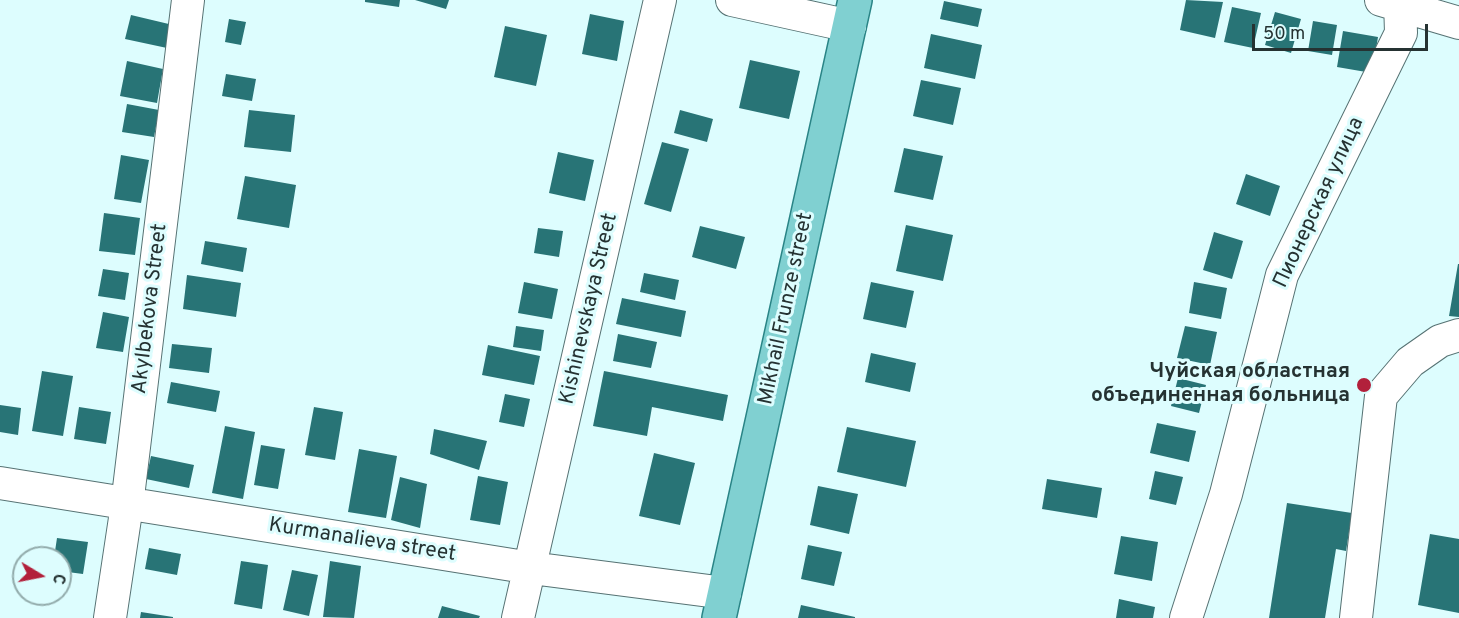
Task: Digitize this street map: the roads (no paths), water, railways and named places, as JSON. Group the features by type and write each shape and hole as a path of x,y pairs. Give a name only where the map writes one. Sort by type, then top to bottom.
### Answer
{"main road":[{"name":"Mikhail Frunze street","path":"722,606 853,13"}],"street":[{"name":"Akylbekova Street","path":"110,618 127,505 188,0"},
{"name":"Kishinevskaya Street","path":"518,618 660,0"},
{"path":"732,0 853,13"},
{"path":"1393,1 1459,23"},
{"name":"Пионерская улица","path":"1186,618 1227,494 1282,275 1401,33 1393,1"},
{"path":"1356,618 1381,396 1410,362 1440,341 1459,335"},
{"name":"Kurmanalieva street","path":"0,483 531,568 722,606"}],"place":[{"name":"Чуйская областная объединенная больница","path":"1364,385"}]}
